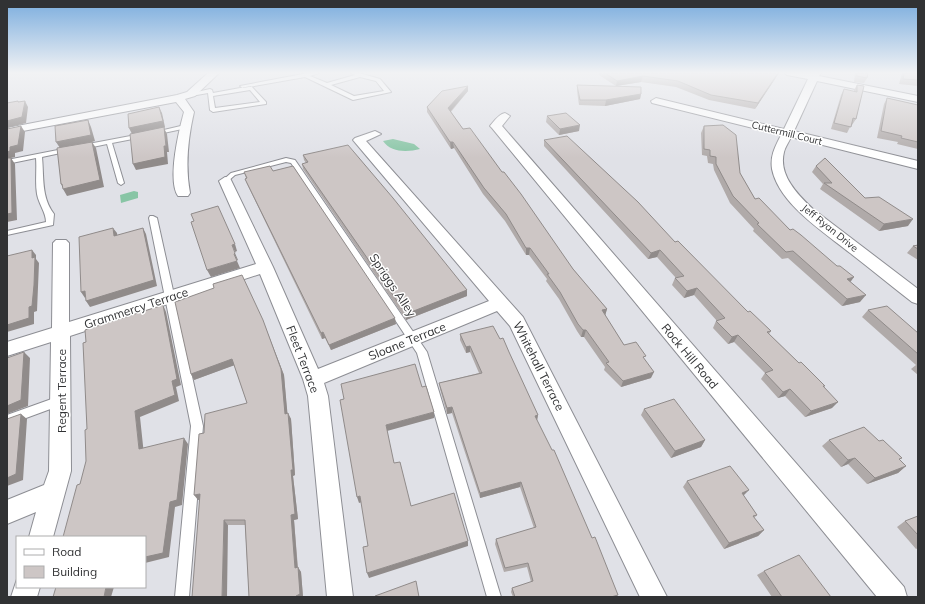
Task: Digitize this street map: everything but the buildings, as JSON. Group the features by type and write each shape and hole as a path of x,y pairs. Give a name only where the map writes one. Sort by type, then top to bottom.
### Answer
{"street":[{"path":"7,130 162,101"},
{"path":"181,101 189,112 185,127 180,174 182,193"},
{"name":"Cuttermill Court","path":"657,101 918,165"},
{"name":"Jeff Ryan Drive","path":"803,101 778,152 776,161 783,183 793,197 808,212 918,298"},
{"name":"Rock Hill Road","path":"505,116 496,126 894,597"},
{"name":"Whitehall Terrace","path":"374,134 359,140 517,322 654,597"},
{"name":"Fleet Terrace","path":"225,181 265,267 313,379 318,396 340,597"},
{"name":"Regent Terrace","path":"41,536 60,471 62,401 61,243"},
{"name":"Grammercy Terrace","path":"7,349 265,267"},
{"name":"Sloane Terrace","path":"313,379 500,303"},
{"path":"7,512 54,493"}],"lane":[{"path":"211,101 213,110 264,104 262,101"},
{"path":"7,162 185,127"},
{"path":"109,142 121,183"},
{"path":"7,233 50,223 50,214 45,208 42,200 39,155"},
{"name":"Spriggs Alley","path":"225,181 234,174 286,160 293,161 414,339 422,352 494,597"},
{"path":"153,218 197,426 182,597"},
{"path":"7,420 62,401"}],"green space":[{"path":"393,139 414,144 420,149 410,151 395,150 386,145 383,141"},
{"path":"134,191 138,192 138,198 121,203 120,195"}]}
